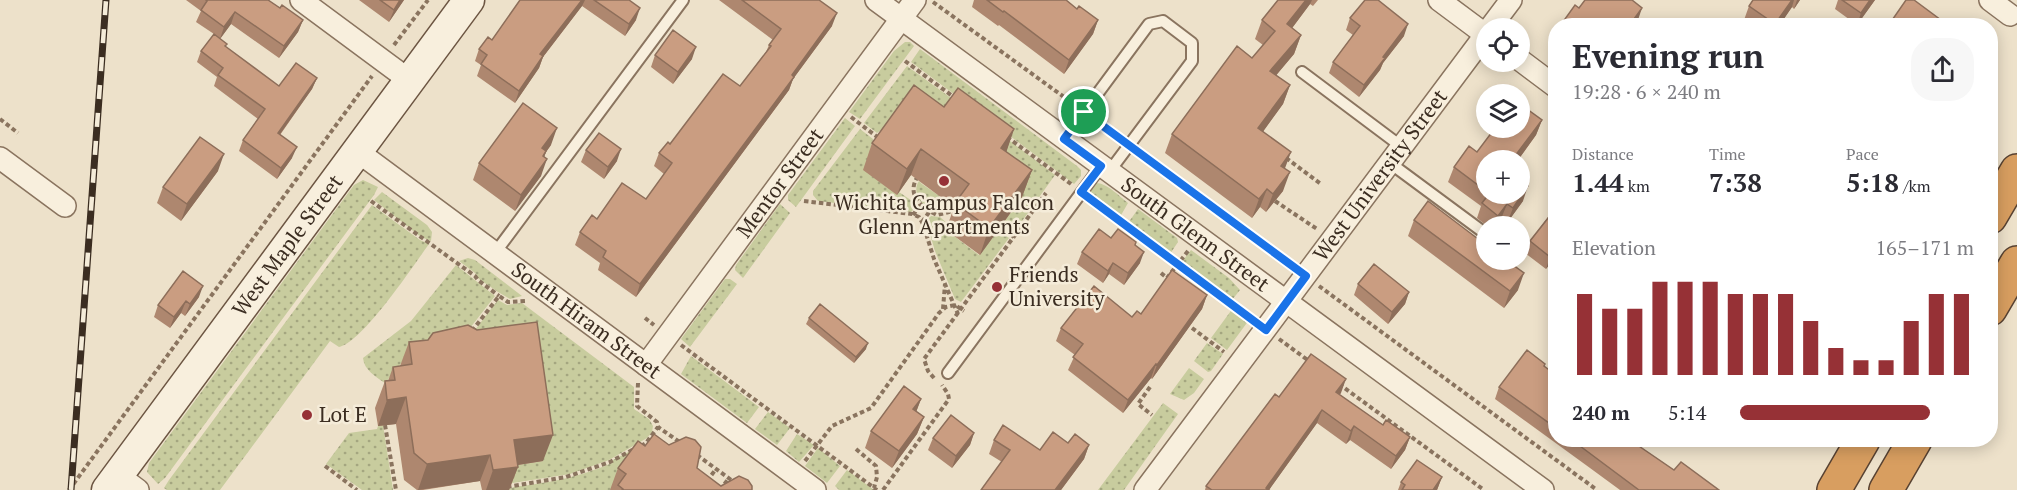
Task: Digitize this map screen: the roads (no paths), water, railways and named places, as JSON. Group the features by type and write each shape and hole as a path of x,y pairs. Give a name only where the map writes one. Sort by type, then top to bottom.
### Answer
{"highway":[{"path":"1998,203 2017,171"},
{"path":"1998,295 2017,263"},
{"path":"1834,490 1859,447"},
{"path":"1886,490 1911,447"}],"street":[{"path":"301,0 409,80"},
{"name":"West Maple Street","path":"121,485 357,151 469,0"},
{"name":"South Glenn Street","path":"876,0 1543,490"},
{"name":"Mentor Street","path":"646,365 915,0"},
{"path":"1440,0 1476,27"},
{"path":"1498,18 1511,0"},
{"path":"1990,0 2010,15"},
{"name":"West University Street","path":"1145,490 1476,47"},
{"path":"1530,68 1548,81"},
{"name":"South Hiram Street","path":"357,151 815,490"},
{"path":"0,158 65,206"}],"lane":[{"path":"495,253 683,0"},
{"path":"948,373 1081,192 1129,145 1192,61 1192,43 1163,21 1149,24 1064,139"},
{"path":"1302,72 1476,225"}],"railway":[{"path":"71,490 106,0"}],"place":[{"name":"Wichita Campus Falcon Glenn Apartments","path":"944,181"},
{"name":"Friends University","path":"997,287"},
{"name":"Lot E","path":"307,415"}]}
